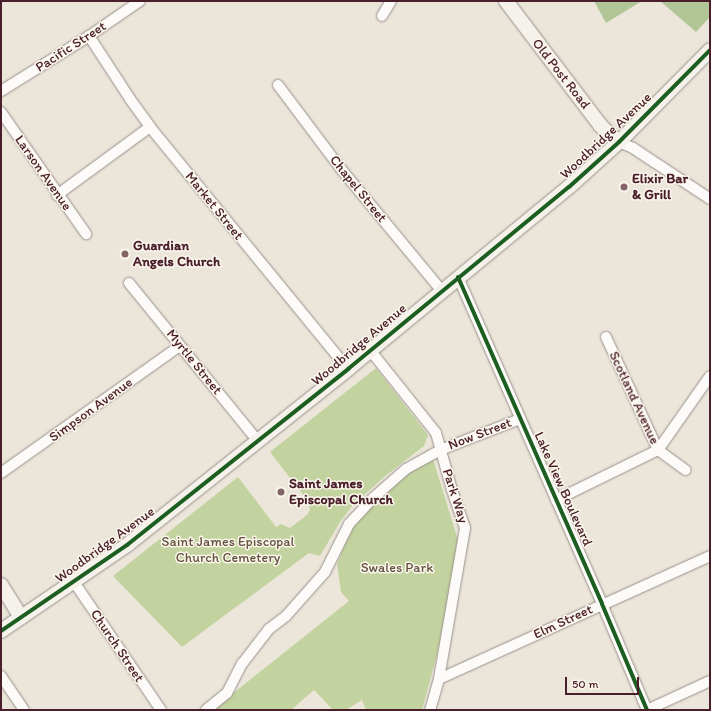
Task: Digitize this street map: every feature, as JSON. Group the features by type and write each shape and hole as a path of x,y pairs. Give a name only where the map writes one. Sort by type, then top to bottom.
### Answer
{"main road":[{"name":"Old Post Road","path":"506,1 600,125 619,142"},
{"name":"Woodbridge Avenue","path":"1,631 127,545 348,369 569,187 619,142 710,50"},
{"path":"1,584 22,617"}],"street":[{"name":"Pacific Street","path":"1,92 89,36 140,1"},
{"path":"382,16 391,1"},
{"name":"Market Street","path":"89,36 150,127 348,369"},
{"name":"Chapel Street","path":"278,85 341,169 442,291"},
{"name":"Larson Avenue","path":"1,112 57,195 86,234"},
{"path":"57,195 150,127"},
{"path":"619,142 633,148 710,199"},
{"name":"Lake View Boulevard","path":"458,277 647,710"},
{"name":"Myrtle Street","path":"129,283 258,441"},
{"name":"Scotland Avenue","path":"606,337 658,450 686,470"},
{"name":"Simpson Avenue","path":"1,473 180,346"},
{"name":"Park Way","path":"370,350 436,432 452,490 465,528 438,679 430,710"},
{"path":"556,500 658,450 710,376"},
{"name":"Now Street","path":"206,710 227,693 242,664 269,629 286,616 325,572 349,524 372,498 406,468 440,450 520,419"},
{"name":"Elm Street","path":"438,679 710,556"},
{"name":"Church Street","path":"74,582 161,710"},
{"path":"1,676 24,710"},
{"path":"647,710 710,681"}],"green space":[{"path":"594,1 642,1 606,23"},
{"path":"660,1 710,1 710,17 696,32"},
{"name":"Saint James Episcopal Church Cemetery","path":"376,368 428,435 424,446 384,477 352,506 340,522 320,556 309,553 182,647 113,576 238,477 276,527 281,524 290,528 307,515 310,510 308,501 270,452"},
{"name":"Swales Park","path":"433,459 458,540 456,562 438,651 422,710 366,710 362,700 346,710 333,710 314,690 291,710 212,710 349,601 341,592 337,564 353,525 361,515 403,475"}],"cycle path":[{"path":"1,631 127,545 348,369 569,187 619,142 710,50"},
{"path":"458,277 647,710"}],"place":[{"name":"Elixir Bar & Grill","path":"624,187"},
{"name":"Guardian Angels Church","path":"125,254"},
{"name":"Saint James Episcopal Church","path":"281,492"}]}
